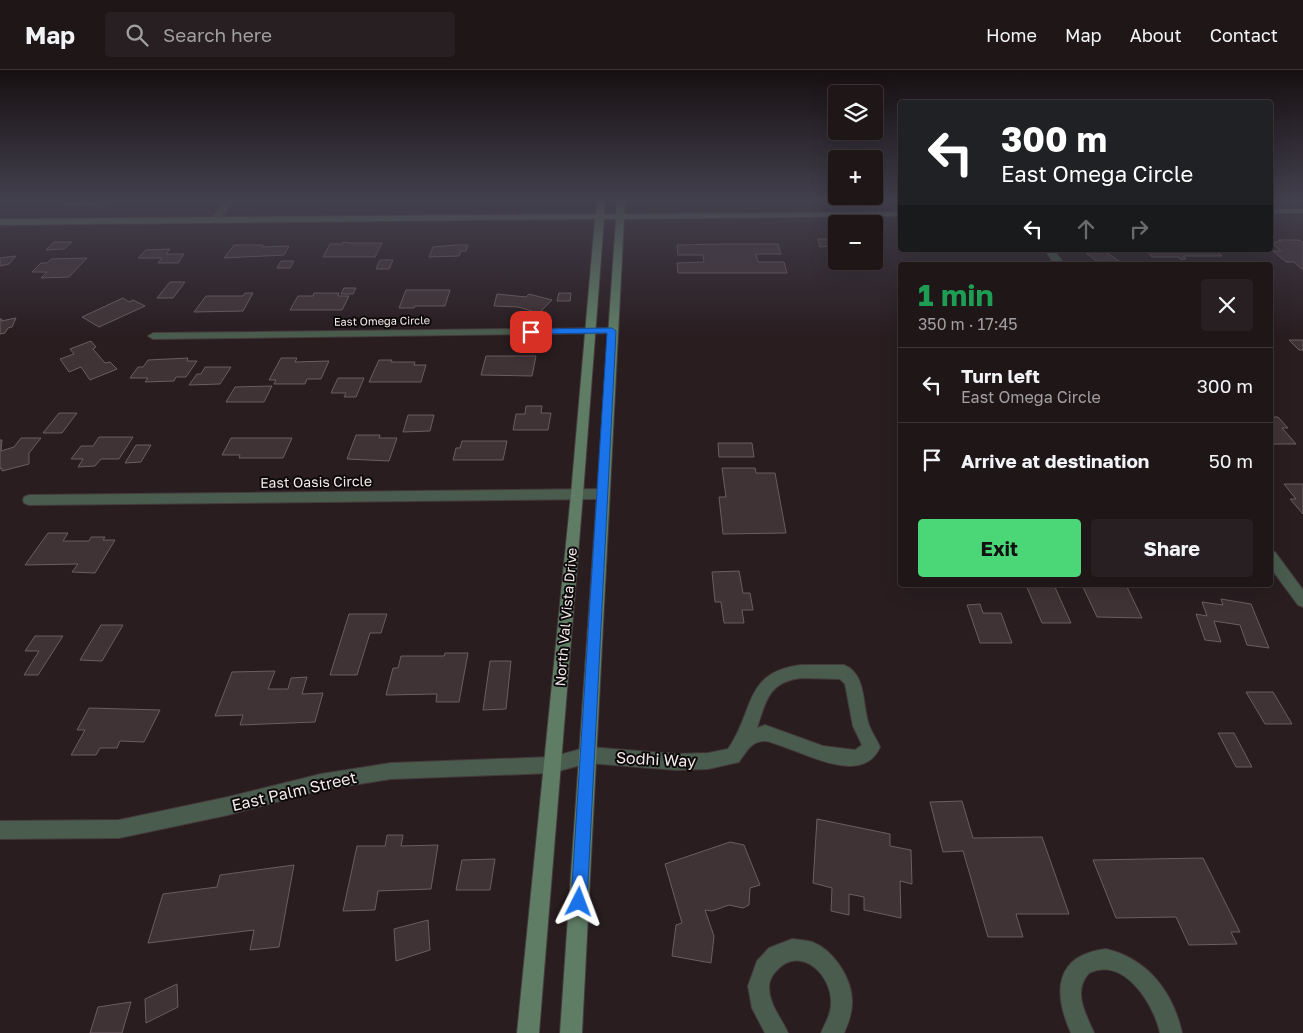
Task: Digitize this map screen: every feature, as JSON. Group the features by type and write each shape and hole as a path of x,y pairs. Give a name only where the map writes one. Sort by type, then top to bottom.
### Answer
{"main road":[{"name":"North Val Vista Drive","path":"528,1033 577,494 597,246"},
{"name":"North Val Vista Drive","path":"571,1033 618,246"}],"street":[{"name":"East Omega Circle","path":"153,336 612,331"},
{"name":"East Oasis Circle","path":"29,500 603,494"},
{"path":"1273,560 1303,601"},
{"name":"Sodhi Way","path":"588,755 676,762 708,761 733,756 745,738 762,691 776,676 798,670 844,672 852,681 862,726 872,747 858,758 823,754 765,733 745,738"},
{"name":"East Palm Street","path":"0,830 119,829 228,806 321,782 391,770 552,765 588,755"},
{"path":"777,1033 767,1020 760,1006 759,990 761,976 767,963 776,954 788,949 801,949 815,954 836,977 841,992 842,1008 838,1023 832,1033"},
{"path":"1083,1033 1071,1007 1070,990 1073,977 1081,966 1092,960 1106,960 1121,964 1136,973 1150,986 1162,1003 1170,1022 1171,1033"}],"building":[{"path":"50,246 67,246 64,249 46,250"},
{"path":"233,246 289,246 284,255 224,258"},
{"path":"329,246 381,246 375,257 323,257"},
{"path":"468,246 466,251 461,251 459,256 429,257 433,247"},
{"path":"677,246 779,246 781,254 756,254 758,262 784,262 787,273 678,273 677,263 704,262 703,255 678,255"},
{"path":"1275,246 1303,246 1303,270 1294,262 1286,262 1273,251 1281,251"},
{"path":"170,249 166,254 184,254 178,263 158,263 162,258 138,258 146,250"},
{"path":"1106,252 1120,262 1098,262 1086,253"},
{"path":"1148,252 1218,252 1222,256 1183,256 1186,259 1178,257 1152,257"},
{"path":"16,256 9,264 0,266 0,258"},
{"path":"87,258 69,277 41,278 47,272 32,272 41,263 47,263 51,259"},
{"path":"380,260 393,260 389,269 376,269"},
{"path":"281,261 294,261 290,268 277,268"},
{"path":"170,282 185,282 173,298 157,298"},
{"path":"344,288 356,288 353,294 341,294"},
{"path":"406,290 450,290 445,306 399,308"},
{"path":"245,293 253,293 243,311 194,312 206,296 243,296"},
{"path":"314,293 339,293 338,296 349,296 342,310 290,310 298,296 313,296"},
{"path":"559,293 571,293 570,301 557,301"},
{"path":"497,294 526,297 529,294 552,300 539,313 518,307 494,306"},
{"path":"123,298 129,302 133,300 145,306 99,327 82,317"},
{"path":"16,318 12,327 8,328 5,333 0,334 0,319 2,319 1,321"},
{"path":"1289,340 1303,340 1303,350 1299,350"},
{"path":"91,341 96,347 93,349 105,363 110,362 117,369 90,380 81,367 69,372 60,359 74,354 70,349"},
{"path":"486,356 536,356 532,376 481,375"},
{"path":"188,358 187,361 197,361 186,377 176,377 174,381 145,382 148,378 130,378 138,367 143,367 148,360"},
{"path":"281,358 297,358 295,362 329,361 321,379 307,379 305,384 274,384 276,380 269,380"},
{"path":"379,360 415,362 414,365 426,365 421,382 369,382"},
{"path":"205,367 231,367 220,384 189,385 197,374 201,374"},
{"path":"338,378 364,378 356,397 344,397 346,393 331,393"},
{"path":"272,386 264,402 226,402 235,387"},
{"path":"526,406 542,406 541,413 551,413 548,430 513,430 516,414 525,414"},
{"path":"59,413 77,413 62,433 43,433"},
{"path":"408,415 434,415 430,431 403,432"},
{"path":"1273,416 1278,417 1288,428 1282,428 1296,444 1273,444"},
{"path":"356,435 380,435 379,438 397,438 389,461 347,459"},
{"path":"99,437 133,437 119,459 101,459 95,466 78,467 83,459 71,459 81,446 93,446"},
{"path":"21,438 41,438 29,453 29,464 2,471 2,468 0,469 0,440 2,440 1,451 14,447"},
{"path":"231,438 292,438 283,458 239,458 240,455 222,455"},
{"path":"462,441 507,441 503,460 453,460 456,448 460,448"},
{"path":"718,443 752,443 754,457 719,457"},
{"path":"136,445 151,445 141,462 125,463"},
{"path":"722,468 755,468 756,473 775,473 786,533 723,534 719,497 726,497"},
{"path":"1284,484 1303,484 1303,514 1290,499 1296,499"},
{"path":"48,533 68,533 63,541 89,541 91,537 105,537 103,540 115,540 95,573 72,572 78,564 25,565"},
{"path":"739,571 743,593 750,593 753,610 742,610 744,623 724,623 721,602 715,602 712,572"},
{"path":"1027,587 1055,587 1071,623 1042,623"},
{"path":"1083,587 1127,587 1142,618 1097,617"},
{"path":"1221,599 1251,604 1269,648 1247,645 1240,625 1214,621 1221,642 1205,640 1196,614 1207,616 1202,602 1223,605"},
{"path":"980,604 983,613 1001,613 1012,643 980,643 967,605"},
{"path":"349,614 387,614 381,633 370,633 357,675 330,675"},
{"path":"101,625 123,625 102,661 80,660"},
{"path":"35,636 63,636 38,675 24,675 39,651 25,651"},
{"path":"445,653 468,653 459,702 436,702 437,694 386,695 393,668 398,668 401,656 444,656"},
{"path":"490,661 511,661 506,709 483,710"},
{"path":"275,671 268,689 288,689 291,678 307,677 302,694 323,693 315,722 240,725 243,715 215,716 232,672"},
{"path":"1246,692 1273,692 1292,724 1265,724"},
{"path":"89,708 160,710 144,742 120,741 117,748 100,748 96,755 71,755 85,730 77,730"},
{"path":"1218,733 1234,733 1252,767 1236,767"},
{"path":"962,801 973,838 1042,837 1069,914 1016,914 1023,937 988,937 963,851 943,852 930,802"},
{"path":"817,819 890,834 890,846 911,850 912,884 900,881 901,918 864,910 864,897 849,894 849,915 831,911 832,888 813,883"},
{"path":"387,835 403,835 401,846 438,845 431,889 378,891 375,910 343,911 357,846 385,846"},
{"path":"730,842 744,845 760,885 750,888 749,905 743,908 729,905 712,911 705,910 714,936 711,963 672,956 676,925 682,923 665,864"},
{"path":"1203,858 1240,932 1231,932 1237,944 1189,945 1176,917 1116,918 1093,860"},
{"path":"495,859 490,890 456,890 462,860"},
{"path":"294,865 279,947 250,950 254,930 148,943 163,894 217,887 220,875"},
{"path":"428,920 430,950 396,961 394,929"},
{"path":"177,984 178,1007 146,1023 145,999"},
{"path":"131,1002 122,1033 90,1033 98,1007"}],"route":[{"path":"531,332 612,331 579,902"}]}
